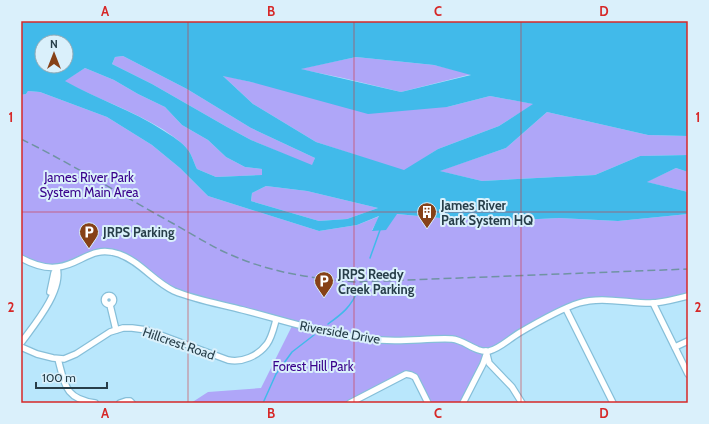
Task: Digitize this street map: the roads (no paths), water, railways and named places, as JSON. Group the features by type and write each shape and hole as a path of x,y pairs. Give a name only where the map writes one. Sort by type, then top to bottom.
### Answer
{"street":[{"name":"Riverside Drive","path":"21,258 38,265 57,268 69,265 102,251 113,253 136,263 173,291 276,320 359,338 395,341 456,340 486,352"},
{"path":"21,343 47,306 54,272 57,268"},
{"path":"486,352 494,349 523,330 579,303 589,301 653,303 688,296"},
{"path":"653,303 688,374"},
{"path":"110,305 116,330"},
{"path":"566,309 613,403"},
{"name":"Hillcrest Road","path":"58,360 76,354 110,332 132,328 147,330 228,360 240,361 248,358 264,347 269,340 276,320"},
{"path":"675,347 688,341"},
{"path":"21,346 37,354 58,360 69,392 76,398 85,402 95,403"},
{"path":"463,403 483,364 486,352"},
{"path":"486,352 489,363 512,387 522,403"},
{"path":"350,403 406,374 415,377 428,403"},
{"path":"120,403 126,401 130,401 132,403"}],"water":[{"path":"21,21 688,21 688,136 648,135 547,112 506,148 440,171 482,181 595,175 640,156 688,155 688,172 676,168 647,182 688,192 688,214 618,221 559,218 496,221 397,214 386,230 372,231 379,216 357,225 319,231 208,196 180,168 152,145 107,117 40,92 28,91 26,94 21,95","holes":["123,56 187,89 251,128 315,158 312,165 251,140 152,84 112,64 115,57","356,57 434,65 471,75 401,92 301,69","85,68 114,80 165,107 182,125 208,140 226,157 245,167 262,169 262,175 216,177 197,169 188,150 174,137 140,117 65,81","223,76 251,82 368,114 447,107 490,96 533,104 499,126 438,149 404,170 316,142 253,104","266,186 307,191 378,208 347,219 319,221 251,201 252,193"]}],"waterway":[{"path":"370,258 380,230"},
{"path":"328,324 346,310 358,290"},
{"path":"263,403 276,374 292,352 314,335"}],"railway":[{"path":"21,139 228,254 250,263 295,274 357,282 688,269"}],"place":[{"name":"James River Park System HQ","path":"427,229"},
{"name":"JRPS Parking","path":"89,249"},
{"name":"JRPS Reedy Creek Parking","path":"324,298"}],"park label":[{"name":"James River Park System Main Area","path":"89,184"},
{"name":"Forest Hill Park","path":"313,366"}]}
